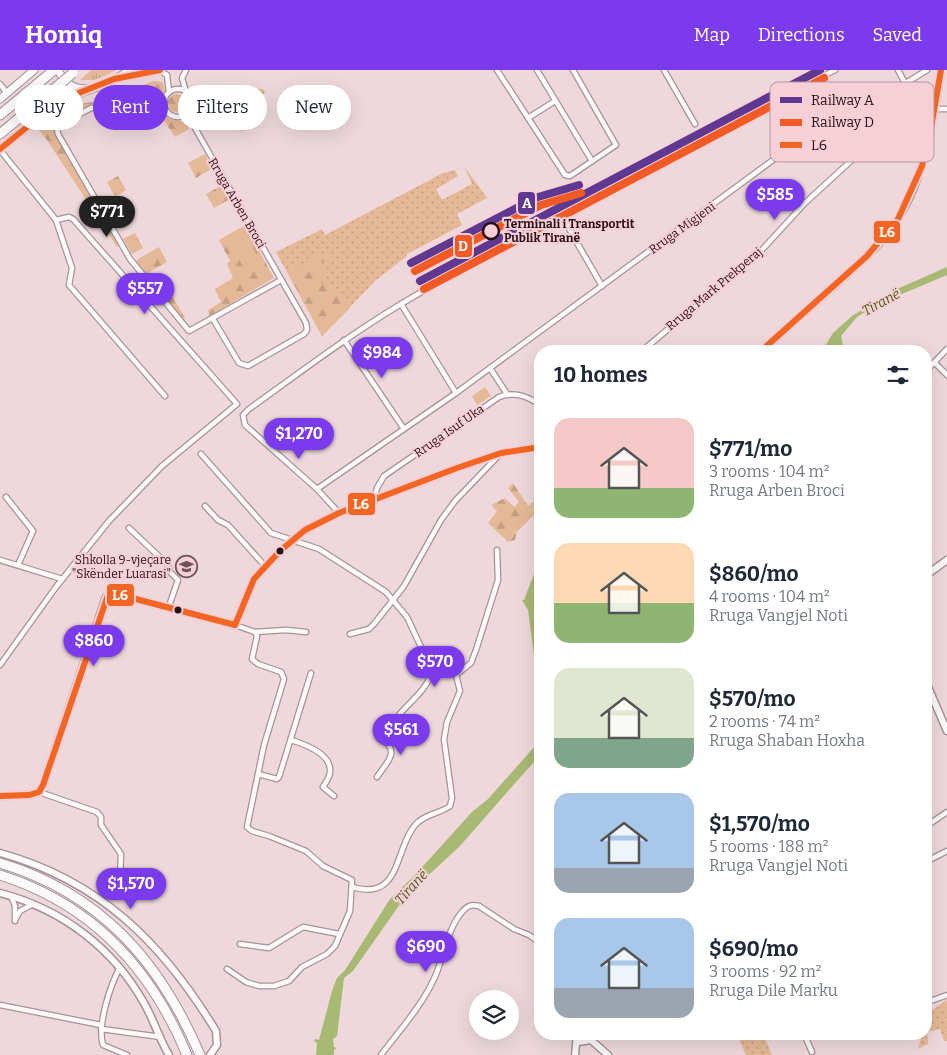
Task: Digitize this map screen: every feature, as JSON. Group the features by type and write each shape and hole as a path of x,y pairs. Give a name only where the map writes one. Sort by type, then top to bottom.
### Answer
{"highway":[{"path":"0,115 54,70"},
{"path":"0,134 75,72"},
{"path":"0,863 34,875 61,888 90,907 119,930 161,978 176,1002 199,1051"},
{"path":"0,875 35,888 63,904 92,924 119,948 162,1001 187,1053"}],"main road":[{"path":"0,99 34,70"},
{"path":"58,70 70,85 88,89 93,88"},
{"path":"102,85 131,70"},
{"path":"114,79 159,70"},
{"path":"934,118 941,70"},
{"path":"0,150 54,105 66,98 93,89"},
{"path":"768,345 881,243 898,219 911,194 922,162"},
{"path":"0,796 29,795 39,792 106,597 110,592 169,606 235,625 249,589 265,566 305,530 339,514 457,468 501,453 534,447"},
{"path":"932,571 947,560"},
{"path":"932,696 947,731"},
{"path":"0,852 48,869 77,883 103,900 138,929 167,962 215,1029 217,1041 210,1055"},
{"path":"0,892 33,904 70,922 94,941 120,967 145,1004 169,1055"},
{"path":"575,1055 578,1042 582,1040"},
{"path":"592,1040 608,1055"}],"street":[{"path":"159,70 167,75 169,92 178,90"},
{"name":"Rruga Arben Broci","path":"184,85 182,78 186,70"},
{"path":"497,70 565,175 570,176 616,145 573,70"},
{"path":"536,70 592,161"},
{"path":"664,70 695,124"},
{"path":"811,82 834,70"},
{"path":"898,70 904,82"},
{"name":"Rruga Migjeni","path":"907,82 927,70"},
{"path":"0,84 7,93"},
{"path":"528,118 555,101"},
{"path":"339,514 317,489 244,424 243,415 344,340 401,304 560,215 770,104"},
{"path":"93,108 60,125 57,128 58,134 130,259 186,330 193,330 281,280"},
{"path":"936,109 947,109"},
{"name":"Rruga Arben Broci","path":"197,130 306,323 307,330 304,334 248,366 239,363 213,319"},
{"path":"0,150 56,220 72,268 69,286 165,396"},
{"name":"Rruga Migjeni","path":"317,489 456,393 770,162"},
{"name":"Rruga Mark Prekperaj","path":"649,345 761,251 804,203 849,162"},
{"path":"560,215 602,286"},
{"path":"0,665 62,579 110,521 162,466 237,404 73,219 69,217 56,220"},
{"path":"401,304 456,393"},
{"path":"344,340 404,429"},
{"path":"932,365 947,349"},
{"path":"935,362 947,375"},
{"path":"490,368 507,394 522,395 534,402"},
{"name":"Rruga Isuf Uka","path":"374,500 377,488 388,473 476,411 507,394"},
{"path":"350,634 369,629 404,586 441,520 455,501 493,464 501,453"},
{"path":"201,454 271,533 292,541 311,545 336,558 386,592 407,617 421,647 433,664 456,675"},
{"path":"6,497 33,531 18,565"},
{"path":"205,506 218,520 228,525 265,566"},
{"path":"129,528 168,565 170,572 178,580 169,606"},
{"path":"456,675 471,663 476,650 498,580 497,550"},
{"path":"0,560 62,579"},
{"path":"235,625 255,632 286,630 306,632"},
{"path":"226,969 246,982 260,986 289,981 308,963 327,954 335,946 350,911 352,880 323,866 306,851 252,831 247,827 264,745 284,679 281,672 258,664 252,659 257,636 255,632"},
{"path":"377,777 391,756 392,749 391,745 382,739 397,717 425,687 432,673 433,664"},
{"path":"258,774 279,778 311,674"},
{"path":"352,886 366,891 381,885 394,874 410,832 418,822 450,806 452,798 444,739 448,722 460,692 456,675"},
{"path":"291,740 309,747 324,758 330,769 323,787 334,796"},
{"path":"39,792 97,812 101,817 101,825 121,854 120,880 127,891"},
{"path":"932,822 947,812"},
{"path":"932,858 947,851"},
{"path":"10,895 15,906 14,921 20,911 33,904"},
{"path":"381,1055 433,982 457,919 463,910 473,904 534,940"},
{"path":"240,944 269,948 304,927 339,934"},
{"path":"120,967 101,1027 103,1046 128,1055"},
{"path":"932,1000 947,995"},
{"path":"0,1005 101,1027 161,1037"},
{"path":"807,1040 812,1052"}],"green space":[{"path":"91,70 117,70 95,80 80,80"},
{"path":"153,81 162,82 163,85 143,85"},
{"path":"177,94 177,112 170,110 168,103 170,96"},
{"path":"93,102 93,106 83,109 83,103"},
{"path":"168,118 178,120 178,130 187,130 175,137 168,126"},
{"path":"39,130 54,130 55,135 119,245 117,247"},
{"path":"205,154 213,168 196,178 188,163"},
{"path":"464,166 487,198 457,214 462,225 407,254 407,256 375,281 322,336 276,252 322,229 325,235 443,173 455,170 458,176 436,189 442,200 472,184"},
{"path":"118,176 126,190 115,197 107,182"},
{"path":"222,185 230,199 214,208 206,194"},
{"path":"245,225 274,278 209,316 208,310 221,302 215,289 233,278 227,264 230,261 219,240"},
{"path":"242,229 259,259 244,268 227,238"},
{"path":"135,233 143,248 132,254 123,239"},
{"path":"159,247 167,262 146,274 136,262"},
{"path":"317,251 331,258 324,262 320,260 316,262 315,266 320,266 328,271 321,283 339,293 349,304 350,308 322,336 286,270 303,264"},
{"path":"159,273 185,318 182,320 150,279"},
{"path":"485,387 491,396 477,405 472,396"},
{"path":"513,483 528,506 534,502 534,515 517,532 515,540 508,542 488,523 497,511 491,505 505,498 514,507 519,502 508,488"},
{"path":"947,1000 947,1041 944,1041 940,1029 932,1031 932,1010"},
{"path":"740,1040 766,1040 772,1055 746,1055"},
{"path":"920,1040 928,1040 928,1044 918,1049"}],"water":[{"name":"Tiranë","path":"947,267 947,275 878,304 857,317 841,336 843,345 826,345 833,333 852,316 897,289"},
{"path":"534,574 534,656 528,610 522,600 524,600"},
{"name":"Tiranë","path":"534,747 534,762 459,847 405,897 353,971 344,978 337,1036 333,1039 334,1047 337,1048 334,1050 334,1055 316,1055 317,1043 314,1041 315,1039 319,1040 337,978 345,970 390,899 415,875 472,812 488,799"}],"rail line":[{"name":"A","path":"797,82 820,70"},
{"name":"D","path":"816,82 824,78"},
{"name":"A","path":"420,281 770,96"},
{"name":"D","path":"424,289 770,106"},
{"name":"A","path":"411,263 538,197 579,185"},
{"name":"D","path":"415,271 541,205 581,193"}],"transit line":[{"name":"L6","path":"0,149 54,105 66,98 114,79 160,70"},
{"name":"L6","path":"934,111 941,70"},
{"name":"L6","path":"768,345 867,256 898,219 923,162"},
{"name":"L6","path":"0,796 29,795 39,792 43,785 109,592 235,625 254,579 280,551 305,530 339,513 457,468 501,453 534,448"}],"place":[{"name":"Terminali i Transportit Publik Tiranë","path":"491,231"},
{"name":"Shkolla 9-vjeçare \"Skënder Luarasi\"","path":"187,567"}]}
